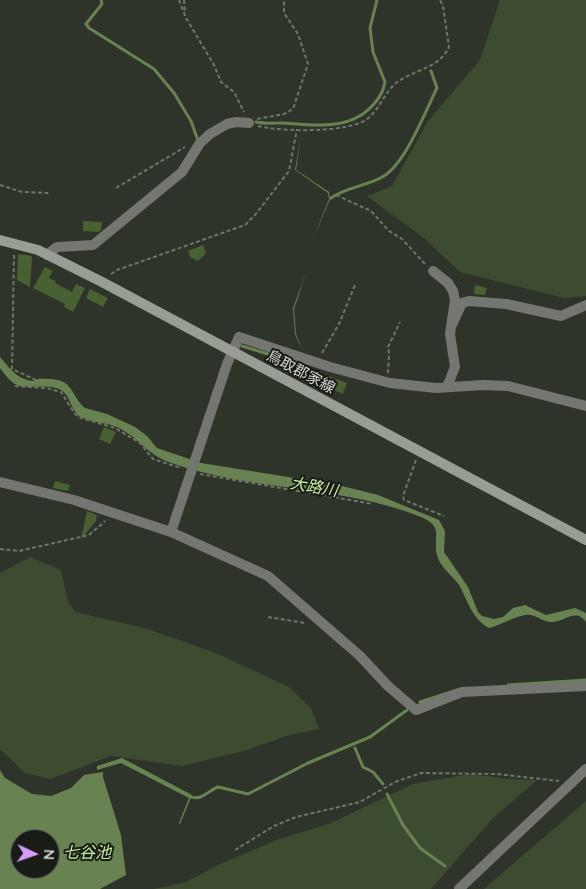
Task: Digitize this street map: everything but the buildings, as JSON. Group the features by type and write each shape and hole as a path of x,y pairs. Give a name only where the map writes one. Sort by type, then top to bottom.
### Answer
{"main road":[{"name":"鳥取郡家線","path":"0,240 15,242 47,255 102,282 232,353 586,540"}],"street":[{"path":"47,255 57,247 93,245 182,172 200,143 227,124 236,122 249,123"},
{"path":"190,137 200,143"},
{"path":"433,271 448,283 454,291 455,300 450,334 455,367 447,387"},
{"path":"452,325 462,303 469,301 506,304 561,316 586,305"},
{"path":"171,532 239,337 315,362 386,382 447,387 508,386 586,406"},
{"path":"0,482 74,500 171,532 268,576 416,710 462,692 586,686"},
{"path":"459,889 570,782 586,769"}],"path":[{"path":"179,0 185,16 221,82 234,92 249,123 262,127 338,129 367,120 382,105 395,84 430,66 446,53 449,47 443,6 440,0"},
{"path":"184,0 185,16"},
{"path":"249,123 253,119 284,114 293,109 308,64 298,34 284,13 284,0"},
{"path":"102,282 117,270 245,225 289,171 298,128"},
{"path":"116,188 182,148 200,143"},
{"path":"0,185 22,192 49,193"},
{"path":"336,195 371,211 389,231 402,239 433,271"},
{"path":"15,242 12,369 16,373 34,379 43,388"},
{"path":"315,362 332,338 355,286"},
{"path":"386,382 388,371 386,364 390,352 388,346 400,322"},
{"path":"419,451 403,496 404,500 444,516"},
{"path":"0,549 27,550 89,535 113,513"},
{"path":"268,617 298,623 321,622"},
{"path":"235,850 274,826 296,817 360,802 395,782 421,773 497,774 570,782"}],"shaded area":[{"path":"500,0 586,0 586,296 564,298 460,272 424,238 367,196 392,186 428,121 480,60"},
{"path":"30,557 61,570 68,602 75,612 148,629 218,654 289,687 311,708 319,729 289,735 247,750 182,766 111,756 50,779 25,773 0,749 0,573"},
{"path":"470,774 508,779 537,780 493,818 431,889 154,889 186,882 220,864 277,840 331,823 413,784"},
{"path":"586,801 586,889 484,889"}],"water":[{"path":"301,135 296,170 329,192 330,199 312,242 329,199 328,193 295,170"},
{"path":"306,273 294,309 296,334 303,352 295,334 293,308"},
{"name":"大路川","path":"0,357 14,373 27,380 49,379 63,382 68,385 85,408 107,414 135,427 147,436 157,448 201,463 338,485 378,495 439,520 445,531 444,552 468,587 478,612 482,616 494,619 503,617 513,608 525,605 546,615 575,608 586,613 586,622 578,616 551,622 535,616 525,615 489,628 474,615 459,585 440,562 436,551 436,530 429,521 390,506 326,493 229,478 197,471 166,461 121,429 78,415 67,396 61,390 49,387 23,386 12,382 0,368"},
{"path":"122,758 192,795 180,824 189,798 121,763 97,770 97,766"},
{"name":"七谷池","path":"0,770 5,778 32,794 51,796 71,788 84,775 103,772 121,835 126,875 100,889 0,889"}],"waterway":[{"path":"101,0 102,4 86,24 89,28 154,69 174,93 191,121 197,138"},
{"path":"256,122 330,125 353,119 363,114 372,106 380,95 385,82 373,52 370,28 377,0"},
{"path":"331,198 343,191 384,176 400,160 437,88 431,71"},
{"path":"242,346 301,364"},
{"path":"508,685 586,680"},
{"path":"420,702 457,690"},
{"path":"189,796 201,797 218,787 248,794 308,763 370,737 407,710"},
{"path":"355,748 363,767 373,772 383,784"},
{"path":"387,794 403,825 420,848 445,866"}]}
